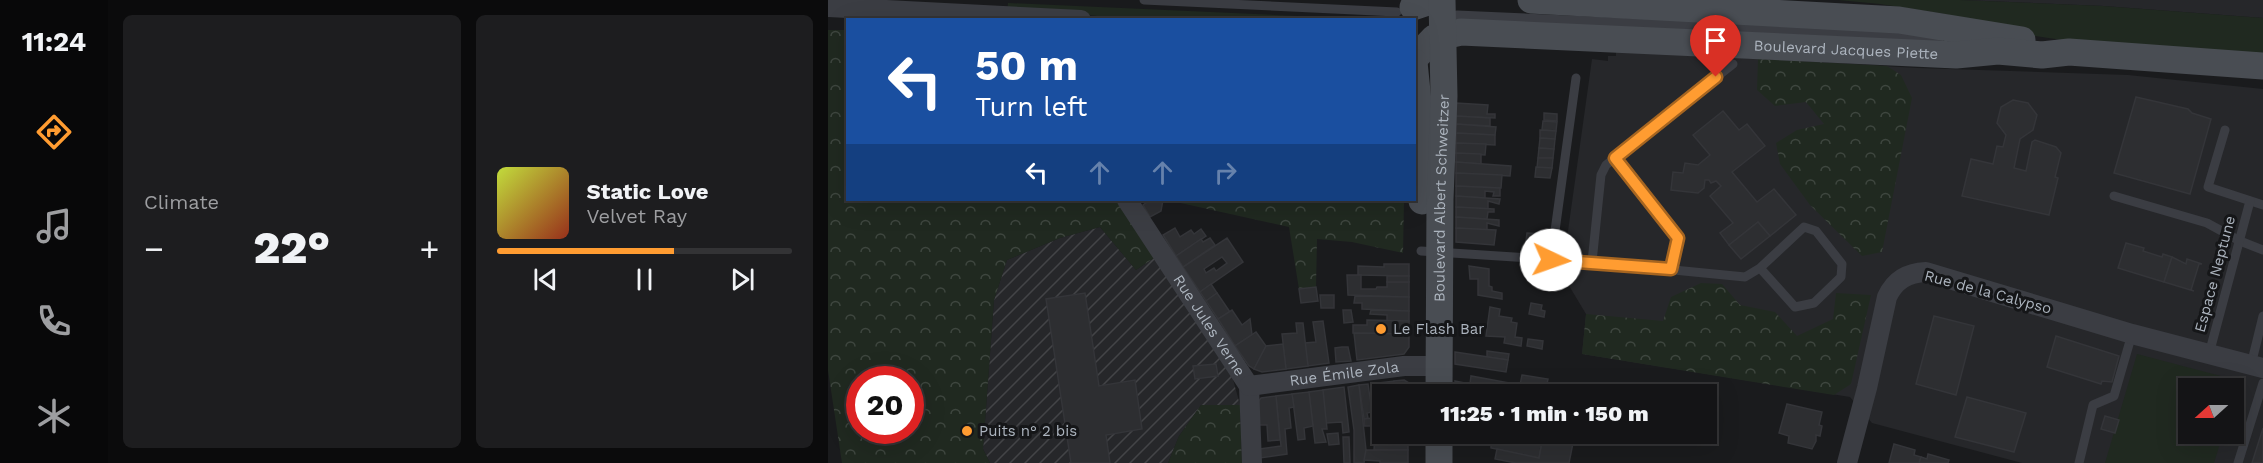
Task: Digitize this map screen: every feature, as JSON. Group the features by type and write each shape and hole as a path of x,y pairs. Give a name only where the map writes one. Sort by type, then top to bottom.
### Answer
{"main road":[{"name":"Boulevard Jacques Piette","path":"1531,0 1888,19 2009,45 2042,55 2069,52 2263,66"},
{"name":"Boulevard Jacques Piette","path":"1425,17 1470,33 1956,55 2009,45"},
{"name":"Boulevard Albert Schweitzer","path":"1425,17 1436,157 1441,176 1430,252"},
{"name":"Boulevard Albert Schweitzer","path":"1424,384 1430,366 1430,252 1423,151 1425,17"},
{"name":"Boulevard Albert Schweitzer","path":"1430,366 1436,384"},
{"path":"1420,444 1420,463"},
{"path":"1439,444 1439,463"}],"street":[{"path":"828,7 1022,18"},
{"name":"Rue Jules Verne","path":"1128,201 1249,386 1252,463"},
{"name":"Rue de la Calypso","path":"1847,463 1867,388 1887,297 1893,285 1913,273 1926,272 2132,334 2257,366"},
{"name":"Rue Émile Zola","path":"1249,386 1404,366 1430,366"}],"lane":[{"path":"1144,0 1425,17 1855,33 2009,45"},
{"path":"1957,41 2009,45"},
{"path":"1592,262 1601,174 1606,165 1733,63"},
{"path":"1551,260 1576,78"},
{"path":"2225,130 2208,187 2263,205"},
{"path":"1615,158 1678,238 1671,269"},
{"path":"2114,196 2207,223 2240,241 2263,250"},
{"name":"Espace Neptune","path":"2209,354 2250,201"},
{"path":"1430,252 1592,262 1745,278 1760,268 1804,227 1816,231 1842,264 1841,277 1814,303 1795,307 1760,268"},
{"path":"2257,366 2263,316"},
{"path":"2079,463 2093,405 2114,396 2132,334"},
{"path":"2238,463 2263,383"}],"shaded area":[{"path":"1960,0 2263,0 2263,18 2103,6"},
{"path":"1616,51 1918,68 2128,75 2263,89 2263,463 2022,463 1872,423 1850,397 1582,354 1586,314 1562,274 1592,59 1608,61 1608,56 1616,56"},
{"path":"1100,227 1136,270 1154,258 1232,376 1240,405 1201,405 1179,436 1168,463 990,463 983,449 994,300 1007,260 1060,238"}],"green space":[{"path":"1838,0 1960,0 2103,6 2263,18 2263,55 2075,42 2028,35 1945,14"},
{"path":"1008,3 1342,18 1117,18 1007,11"},
{"path":"828,30 846,30 846,201 1118,201 1154,258 1136,270 1100,227 1060,238 1007,260 994,300 983,449 990,463 842,463 828,370"},
{"path":"1758,59 1887,66 1901,75 1912,98 1882,252 1862,256 1810,205 1780,164 1776,143 1797,130 1824,124 1806,102 1775,106 1757,90"},
{"path":"1172,201 1404,201 1403,253 1352,242 1317,239 1316,287 1299,289 1289,227"},
{"path":"1701,283 1722,284 1740,305 1775,312 1797,336 1833,319 1836,293 1871,295 1851,384 1834,395 1582,354 1586,314 1663,321 1671,297"},
{"path":"2137,354 2229,378 2178,378 2178,444 2220,444 2214,463 2105,463"},
{"path":"1201,405 1240,405 1242,463 1168,463 1179,436"}],"building":[{"path":"2136,97 2188,109 2192,113 2211,119 2190,194 2114,173"},
{"path":"2013,100 2028,103 2037,115 2033,130 2020,139 2014,168 2026,171 2032,142 2035,140 2056,147 2061,153 2055,177 2058,178 2049,215 1962,196 1971,159 1993,164 1997,146 2003,147 2006,135 1997,123 2001,107"},
{"path":"1456,103 1488,105 1487,114 1495,114 1495,118 1456,116"},
{"path":"1723,111 1739,130 1747,124 1765,146 1732,172 1757,202 1774,189 1796,215 1770,236 1758,222 1729,245 1720,233 1733,223 1710,196 1721,186 1716,181 1711,183 1705,180 1704,188 1698,193 1671,190 1673,172 1683,173 1685,163 1698,165 1710,155 1693,135"},
{"path":"1544,113 1557,114 1557,121 1544,120"},
{"path":"1456,116 1490,118 1490,126 1456,124"},
{"path":"1543,121 1557,122 1556,131 1542,130"},
{"path":"1456,124 1496,127 1495,135 1456,133"},
{"path":"1540,130 1556,131 1555,139 1540,138"},
{"path":"1456,133 1495,135 1495,145 1456,143"},
{"path":"1540,138 1555,139 1554,149 1539,148"},
{"path":"1456,143 1486,144 1485,155 1456,153"},
{"path":"1539,148 1554,149 1553,158 1538,158"},
{"path":"1456,153 1481,154 1481,164 1456,162"},
{"path":"1538,158 1553,158 1552,168 1537,168"},
{"path":"1456,162 1511,166 1510,176 1456,173"},
{"path":"1536,167 1552,168 1550,178 1535,177"},
{"path":"1456,173 1502,175 1501,188 1456,186"},
{"path":"1456,186 1500,188 1500,196 1493,196 1494,192 1485,191 1485,198 1456,196"},
{"path":"1456,196 1500,199 1499,204 1488,201 1488,209 1456,207"},
{"path":"1149,201 1163,201 1161,211 1150,217 1143,205"},
{"path":"1456,207 1494,209 1494,212 1488,212 1487,219 1456,217"},
{"path":"1456,217 1499,220 1499,226 1487,223 1487,230 1456,228"},
{"path":"1758,222 1770,236 1741,259 1729,245"},
{"path":"1175,228 1180,237 1191,230 1194,234 1201,229 1206,236 1176,256 1163,235"},
{"path":"1456,228 1496,230 1494,245 1456,242"},
{"path":"1527,233 1543,234 1541,250 1525,248"},
{"path":"1210,238 1215,245 1183,267 1176,256 1201,239 1203,242"},
{"path":"1227,238 1243,262 1200,292 1183,267","holes":["1222,257 1227,263 1216,271 1214,268 1206,273 1204,269"]},
{"path":"2126,243 2144,248 2143,251 2162,257 2163,254 2172,257 2164,282 2118,268"},
{"path":"2172,257 2186,264 2187,259 2202,264 2199,264 2191,290 2194,291 2164,282"},
{"path":"1384,264 1409,264 1409,276 1358,275 1358,266 1384,267"},
{"path":"1469,266 1489,269 1489,286 1492,287 1492,291 1502,293 1502,299 1478,295 1478,279 1470,279"},
{"path":"1347,275 1361,275 1361,289 1387,287 1387,282 1409,282 1409,297 1348,295"},
{"path":"1387,276 1409,276 1409,282 1387,282"},
{"path":"1211,284 1217,293 1206,301 1200,292"},
{"path":"1316,287 1318,301 1301,303 1299,289"},
{"path":"1085,293 1099,386 1135,380 1142,429 1106,435 1110,463 1071,463 1046,299"},
{"path":"1217,293 1230,312 1218,319 1206,301"},
{"path":"1320,295 1334,295 1334,308 1321,308"},
{"path":"1355,296 1409,297 1409,311 1362,309 1362,303 1354,303"},
{"path":"1531,303 1542,305 1541,310 1545,311 1544,317 1529,314"},
{"path":"1490,307 1500,309 1499,316 1512,318 1511,322 1517,323 1515,337 1522,338 1521,346 1504,343 1505,337 1486,336"},
{"path":"1232,310 1242,325 1250,319 1252,335 1235,346 1218,319"},
{"path":"1343,310 1351,310 1353,322 1344,323"},
{"path":"1371,310 1409,311 1409,321 1387,321 1387,315 1370,314"},
{"path":"1934,316 1974,326 1956,395 1916,384"},
{"name":"Le Flash Bar","path":"1367,320 1409,321 1409,334 1353,333 1353,325 1367,325"},
{"path":"1323,321 1329,363 1308,366 1305,343 1316,342 1313,322"},
{"path":"1296,323 1303,323 1308,366 1286,369 1282,334 1297,333"},
{"path":"1256,332 1266,346 1254,369 1249,366 1235,346"},
{"path":"1354,333 1409,334 1409,347 1404,354 1357,360"},
{"path":"2056,336 2119,356 2112,382 2102,381 2101,384 2047,367"},
{"path":"1528,339 1543,341 1542,349 1527,346"},
{"path":"1283,344 1286,369 1262,372 1254,369 1266,346"},
{"path":"1348,347 1351,361 1336,362 1335,348"},
{"path":"1487,351 1509,354 1508,360 1487,357"},
{"path":"1455,352 1508,360 1506,372 1455,364"},
{"path":"1216,364 1218,376 1195,379 1193,366"},
{"path":"1522,375 1548,379 1547,384 1520,384"},
{"path":"1471,376 1515,384 1470,384"},
{"path":"1404,380 1409,384 1394,384 1394,381"},
{"path":"1394,381 1394,384 1379,383"},
{"path":"1455,381 1472,384 1455,384"},
{"path":"1368,384 1372,412 1367,413 1368,418 1364,419 1359,385"},
{"path":"1359,385 1366,450 1364,463 1354,463 1354,430 1348,387"},
{"path":"1344,387 1349,432 1343,433 1342,422 1326,423 1323,390"},
{"path":"1323,390 1327,429 1322,429 1326,442 1315,443 1309,392"},
{"path":"1309,392 1313,426 1304,428 1305,439 1298,440 1292,394"},
{"path":"1292,394 1294,407 1289,408 1291,428 1285,429 1287,454 1260,458 1260,449 1281,446 1276,396"},
{"path":"1276,396 1280,440 1268,441 1267,425 1259,425 1258,402 1261,398"},
{"path":"1967,397 2026,413 2014,452 1955,437"},
{"path":"1787,404 1822,412 1819,425 1822,426 1820,436 1816,435 1812,449 1788,443 1789,436 1779,433"},
{"path":"2105,416 2119,420 2115,433 2101,429"},
{"path":"1372,418 1372,426 1364,426 1364,419"},
{"path":"2263,428 2263,463 2252,463"},
{"path":"1338,433 1339,444 1329,445 1327,434"},
{"path":"1343,437 1349,437 1350,463 1344,463"},
{"path":"1374,444 1408,444 1408,450 1374,450"},
{"path":"1491,444 1542,444 1539,458 1491,448"},
{"path":"1542,444 1573,444 1569,463 1516,463 1495,459 1497,449 1539,458"},
{"path":"1894,444 1915,450 1914,455 1921,457 1919,463 1889,463"},
{"path":"1366,450 1408,450 1408,463 1380,463 1380,461 1364,460"},
{"path":"1928,454 1949,460 1948,463 1919,463 1921,457 1927,459"}],"place":[{"name":"Le Flash Bar","path":"1381,329"},
{"name":"Puits n° 2 bis","path":"967,431"}],"route":[{"path":"1551,260 1671,269 1678,238 1615,158 1716,77"}]}
